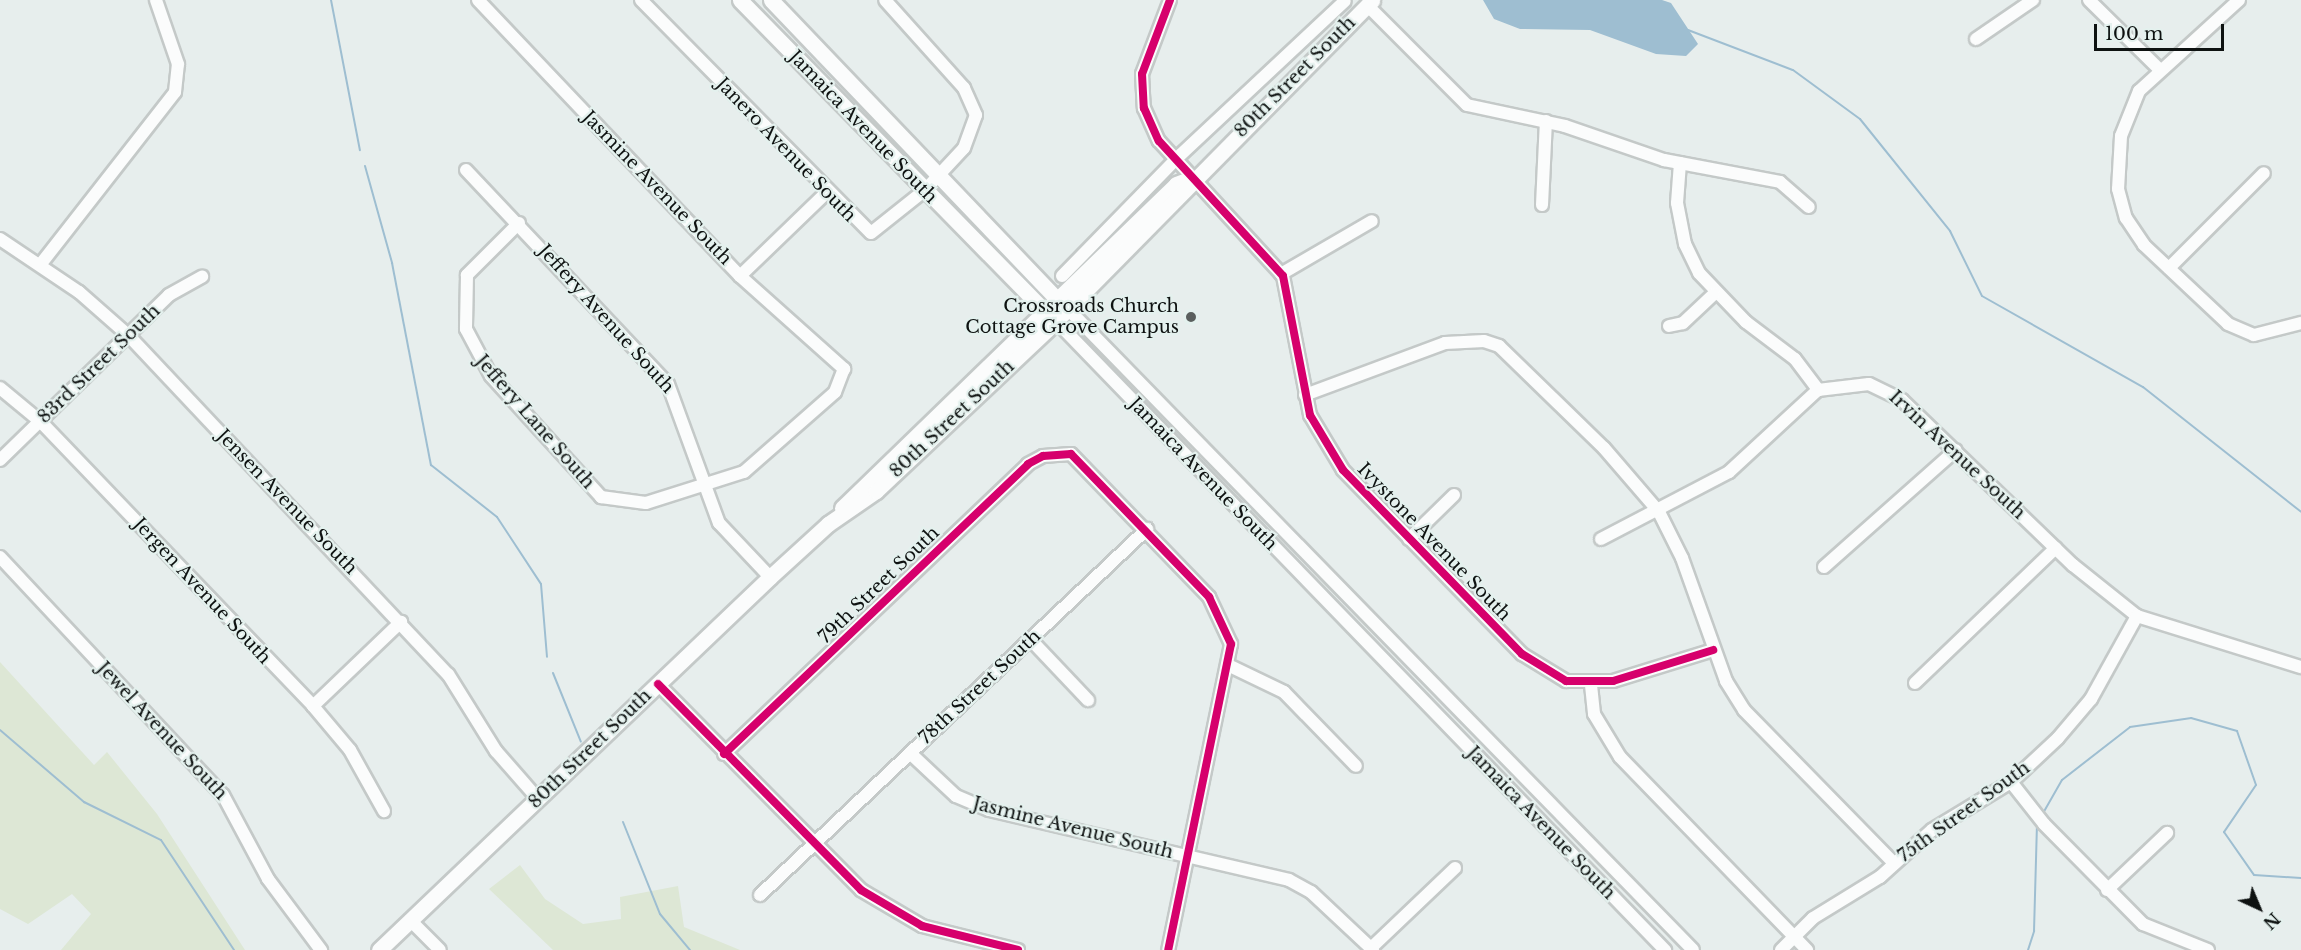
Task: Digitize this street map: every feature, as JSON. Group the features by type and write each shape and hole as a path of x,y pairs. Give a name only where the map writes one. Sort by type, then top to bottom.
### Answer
{"main road":[{"name":"Jamaica Avenue South","path":"740,0 1056,321"},
{"name":"Jamaica Avenue South","path":"771,0 1068,309"},
{"name":"80th Street South","path":"828,524 876,491 1056,321 1185,195 1192,178 1370,3"},
{"name":"80th Street South","path":"379,950 828,524 865,480 1044,309 1176,184 1192,178"}],"street":[{"path":"40,265 175,92 178,64 156,0"},
{"name":"Jasmine Avenue South","path":"478,0 741,276 849,366"},
{"name":"Janero Avenue South","path":"641,0 826,193 871,233 925,190 964,148 976,115 964,88 890,4"},
{"path":"890,4 904,0"},
{"name":"Ivystone Avenue South","path":"1170,0 1149,48 1140,91 1153,131 1192,178 1281,274 1289,292 1305,395 1319,438 1364,495 1540,669 1566,681 1591,685 1713,650"},
{"path":"1976,39 2033,0"},
{"path":"2089,0 2159,69"},
{"path":"2239,0 2159,69 2128,110 2118,189 2126,218 2169,268 2242,332 2270,334 2301,323"},
{"name":"80th Street South","path":"1062,276 1176,159 1345,1"},
{"path":"1370,3 1467,105 1546,121 1680,164 1780,182 1809,207"},
{"path":"1542,205 1546,121"},
{"path":"1601,539 1659,512 1754,454 1818,390 1795,359 1714,294 1684,244 1677,203 1680,164"},
{"name":"Jeffery Avenue South","path":"466,170 519,223 668,384 707,486 718,523 770,577"},
{"path":"2169,268 2264,173"},
{"path":"741,276 826,193"},
{"path":"1281,274 1372,221"},
{"name":"Jeffery Lane South","path":"519,223 475,263 465,281 466,329 491,376 601,497 646,503 707,486 769,456 835,392 849,366"},
{"name":"Jensen Avenue South","path":"0,239 40,265 129,336 448,674 496,751 538,799"},
{"name":"83rd Street South","path":"0,460 182,283 202,277"},
{"path":"1669,326 1683,323 1714,294"},
{"name":"Jamaica Avenue South","path":"1068,309 1693,950"},
{"name":"Jamaica Avenue South","path":"1056,321 1665,950"},
{"path":"1305,395 1445,342 1484,341 1530,373 1659,512 1682,558 1713,650 1744,710 1894,862"},
{"name":"Irvin Avenue South","path":"1818,390 1850,383 1885,389 1956,450 2056,548 2138,616 2301,667"},
{"name":"Jergen Avenue South","path":"0,388 40,422 312,706 350,750 384,811"},
{"path":"1824,567 1956,450"},
{"name":"79th Street South","path":"724,754 1028,464 1064,453 1084,464 1147,530"},
{"path":"1409,539 1454,495"},
{"path":"1147,530 1217,609 1231,644 1230,666 1168,950"},
{"name":"78th Street South","path":"760,895 1147,530"},
{"path":"1915,683 2056,548"},
{"name":"Jewel Avenue South","path":"0,557 223,795 268,879 321,950"},
{"name":"75th Street South","path":"1781,950 1932,830 2011,782 2091,699 2138,616"},
{"path":"312,706 400,622"},
{"path":"1031,640 1088,700"},
{"path":"1230,666 1284,692 1356,766"},
{"path":"658,684 813,845 861,890 896,914 939,932 1018,950"},
{"path":"1591,685 1594,714 1620,757 1808,950"},
{"name":"Jasmine Avenue South","path":"910,753 972,804 1289,880 1311,892 1372,949 1455,868"},
{"path":"2011,782 2107,890 2143,924 2208,950"},
{"path":"2107,890 2167,833"},
{"path":"410,920 440,950"}],"green space":[{"path":"0,662 94,765 107,752 157,814 245,950 61,950 91,914 72,894 28,924 0,909"},
{"path":"520,865 545,899 583,924 621,919 620,897 678,886 684,927 740,950 553,950 489,889"}],"water":[{"path":"1483,0 1662,0 1671,3 1698,44 1686,56 1656,54 1590,30 1520,29 1494,19"}],"waterway":[{"path":"331,0 360,150"},
{"path":"1688,30 1793,70 1860,119 1950,231 1982,296 2143,387 2301,512"},
{"path":"365,166 392,263 431,465 497,517 541,584 547,657"},
{"path":"553,673 581,742"},
{"path":"2042,815 2062,780 2130,727 2191,718 2237,731 2256,785 2224,832 2254,875 2301,878"},
{"path":"0,730 84,802 161,840 234,950"},
{"path":"623,822 660,914 690,950"},
{"path":"2028,950 2034,931 2037,822"}],"cycle path":[{"path":"1170,0 1142,74 1144,108 1159,141 1283,276 1310,415 1343,470 1522,654 1566,681 1613,681 1713,650"},
{"path":"724,754 1028,464 1043,456 1071,454 1209,597 1231,644 1168,950"},
{"path":"658,684 861,890 922,926 1018,950"}],"place":[{"name":"Crossroads Church Cottage Grove Campus","path":"1191,317"}]}
